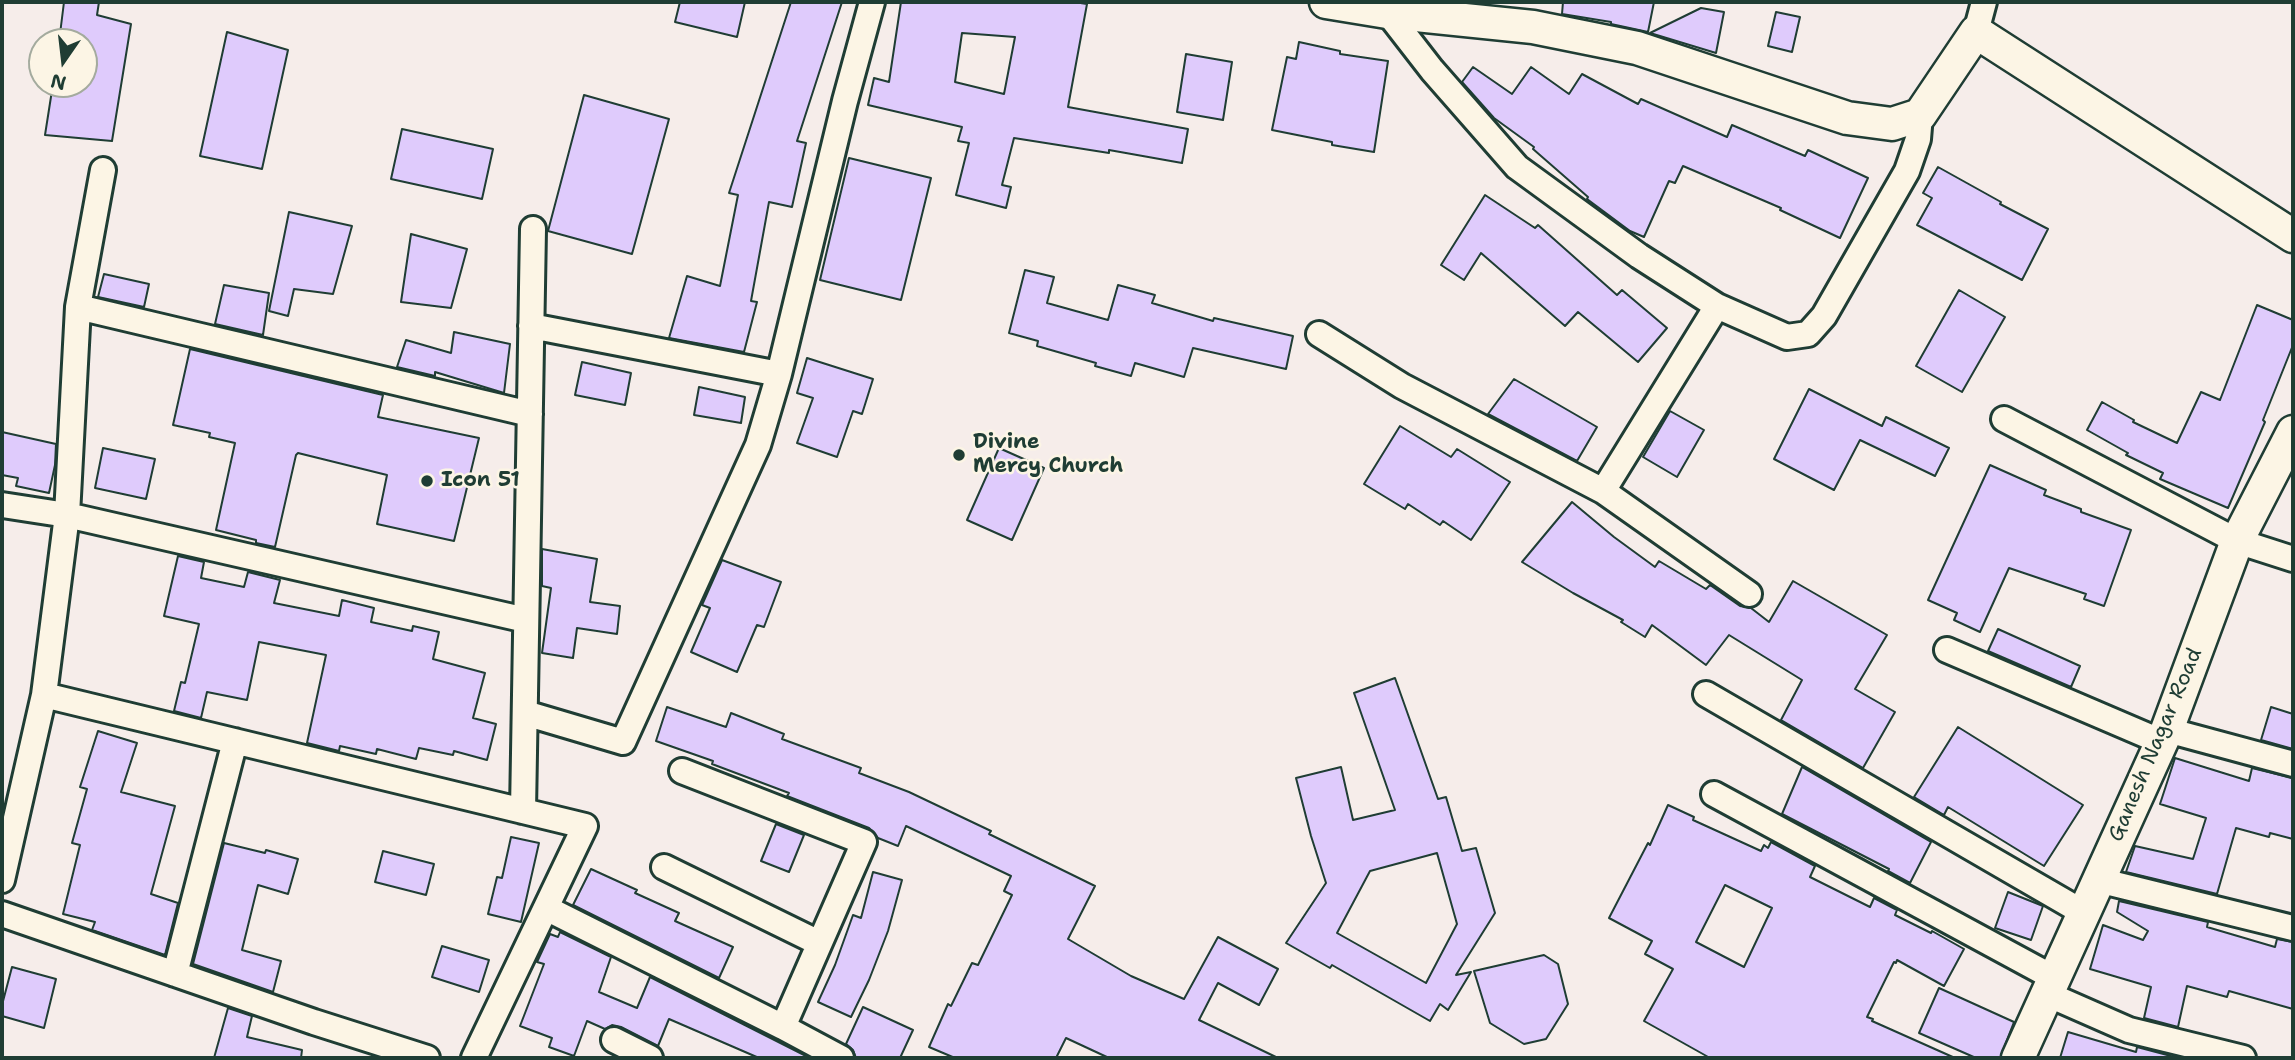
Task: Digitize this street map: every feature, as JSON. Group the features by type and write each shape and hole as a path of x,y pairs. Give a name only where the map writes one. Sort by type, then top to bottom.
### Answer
{"street":[{"path":"525,713 623,742 758,445 779,374 872,2"},
{"path":"1326,2 1387,12 1533,27 1637,48 1847,118 1892,124 1920,116"},
{"path":"1387,12 1432,69 1517,167 1639,256 1717,306 1787,337 1808,334 1824,316 1907,171 1918,138 1920,116 1976,32 1984,2"},
{"path":"1976,32 2293,236"},
{"path":"2,880 44,695 67,516 78,307 103,170"},
{"path":"523,811 533,229"},
{"path":"1603,491 1717,306"},
{"path":"78,307 530,414"},
{"path":"531,326 779,374"},
{"path":"1319,334 1402,386 1603,491 1749,594"},
{"path":"2004,419 2237,541 2293,559"},
{"name":"Ganesh Nagar Road","path":"2018,1058 2164,736 2237,541 2293,432"},
{"path":"2,505 67,516 526,620"},
{"path":"1947,649 2164,736 2293,764"},
{"path":"1706,694 2084,913"},
{"path":"44,695 585,826 474,1058"},
{"path":"175,974 235,741"},
{"path":"682,771 864,842 783,1027"},
{"path":"1714,794 2129,1030 2243,1058"},
{"path":"664,867 819,943"},
{"path":"2098,880 2293,928"},
{"path":"546,908 841,1058"},
{"path":"2,915 427,1058"},
{"path":"614,1040 650,1058"}],"building":[{"path":"64,2 99,2 97,15 131,24 112,141 45,135 51,98 98,98 98,28 61,28"},
{"path":"680,2 745,2 737,37 675,22"},
{"path":"791,2 842,2 797,141 806,143 792,207 769,202 751,301 757,302 744,352 669,338 687,276 720,286 738,195 729,193"},
{"path":"901,2 1087,4 1068,107 1188,129 1182,163 1109,150 1109,153 1014,138 1002,185 1011,187 1006,208 956,195 969,143 958,141 962,127 868,105 874,78 889,82","holes":["962,33 1015,37 1004,94 955,82"]},
{"path":"1563,2 1654,2 1648,32 1611,22 1562,14"},
{"path":"1701,8 1724,12 1716,53 1650,33"},
{"path":"1776,12 1800,17 1792,52 1768,46"},
{"path":"227,32 288,50 262,169 200,156"},
{"path":"1299,42 1340,51 1340,54 1388,61 1374,152 1272,130 1287,57 1296,59"},
{"path":"1186,54 1232,62 1223,120 1177,112"},
{"path":"1473,67 1512,94 1531,67 1569,94 1582,74 1638,104 1641,99 1727,137 1732,125 1805,156 1808,150 1868,178 1840,238 1780,210 1781,208 1683,166 1675,183 1669,181 1644,237 1630,231 1587,199 1588,197 1533,149 1534,147 1494,118 1462,82"},
{"path":"584,95 669,119 632,254 548,231"},
{"path":"402,129 493,149 482,199 391,179"},
{"path":"849,158 931,178 901,300 820,280"},
{"path":"1938,167 2048,229 2022,280 1917,225 1932,198 1923,193"},
{"path":"1485,195 1535,228 1538,225 1617,295 1622,290 1667,328 1638,362 1578,312 1565,326 1481,253 1464,280 1441,265"},
{"path":"289,212 352,226 333,294 294,289 288,316 269,311"},
{"path":"411,234 467,249 451,308 401,302"},
{"path":"1025,270 1054,277 1047,303 1108,320 1118,285 1155,295 1152,303 1213,321 1214,318 1293,336 1286,369 1193,348 1184,377 1135,363 1131,376 1037,346 1038,341 1009,333"},
{"path":"104,274 149,284 144,307 98,297"},
{"path":"224,285 269,293 263,335 215,324"},
{"path":"1959,290 2005,317 1962,392 1916,366"},
{"path":"2257,305 2293,320 2293,345 2263,420 2265,422 2228,508 2160,479 2163,473 2126,455 2128,453 2087,430 2102,402 2134,420 2133,422 2177,443 2201,392 2220,400"},
{"path":"454,332 510,344 504,393 435,372 435,376 397,367 406,340 451,353"},
{"path":"190,349 383,395 378,417 479,438 454,541 377,524 387,475 298,453 275,547 216,530 235,443 209,437 210,433 173,425"},
{"path":"807,358 873,379 862,414 853,411 837,457 797,443 813,398 797,393"},
{"path":"582,362 631,373 625,405 575,395"},
{"path":"1514,379 1597,427 1577,461 1488,414"},
{"path":"699,387 745,397 741,423 694,415"},
{"path":"1809,389 1882,426 1886,417 1949,448 1935,476 1860,440 1834,490 1774,459"},
{"path":"1670,411 1704,430 1677,477 1643,457"},
{"path":"1400,426 1451,457 1457,449 1510,482 1471,540 1443,521 1440,525 1408,504 1405,509 1364,484"},
{"path":"2,432 56,444 49,493 16,486 18,478 2,475"},
{"path":"103,448 155,459 146,499 95,488"},
{"path":"999,448 1044,468 1012,540 967,520"},
{"path":"1990,465 2046,490 2044,495 2131,530 2104,606 2084,599 2086,594 2009,568 1980,632 1954,620 1957,613 1928,600"},
{"path":"1572,502 1655,567 1659,561 1706,589 1710,585 1740,606 1751,608 1769,622 1793,581 1887,635 1855,689 1895,712 1863,768 1781,720 1802,680 1729,635 1706,665 1652,625 1645,637 1621,622 1623,620 1522,562"},
{"path":"542,549 597,559 590,602 620,606 617,634 577,628 573,658 542,653 551,588 542,586"},
{"path":"178,556 204,562 201,578 244,587 248,572 280,580 274,603 339,616 342,600 374,608 371,622 412,631 413,626 439,632 433,659 485,673 473,718 496,724 487,760 454,751 453,755 419,748 416,759 377,749 376,754 340,746 339,751 307,743 326,655 259,642 247,700 207,692 201,718 174,711 181,682 185,683 199,624 164,616"},
{"path":"722,560 781,582 764,627 757,625 737,672 691,652 710,608 702,605"},
{"path":"1998,629 2080,666 2071,687 1988,651"},
{"path":"1395,678 1438,799 1446,797 1462,851 1476,848 1495,913 1456,975 1471,972 1448,1010 1440,1004 1430,1021 1332,965 1330,968 1286,943 1326,883 1296,778 1341,767 1353,820 1395,810 1354,693","holes":["1437,853 1457,924 1426,983 1337,933 1370,871"]},
{"path":"667,707 726,727 731,713 784,734 782,739 861,768 859,773 909,792 991,831 989,834 1095,886 1068,939 1131,976 1184,999 1218,937 1278,969 1259,1005 1218,983 1199,1020 1278,1058 1109,1058 1066,1038 1056,1058 955,1058 929,1047 948,1004 951,1006 972,963 978,965 1012,895 1004,891 1011,876 906,826 898,846 878,838 869,828 787,796 789,793 712,764 713,761 656,741"},
{"path":"2271,707 2293,714 2293,749 2261,740"},
{"path":"1958,727 2083,805 2044,866 1948,807 1944,815 1914,797"},
{"path":"98,731 137,743 121,792 175,806 151,894 178,903 165,955 92,930 95,922 63,914 80,845 72,843 87,789 80,787"},
{"path":"2175,758 2249,781 2252,768 2293,778 2293,839 2270,833 2269,837 2236,828 2217,894 2126,872 2135,846 2193,859 2206,818 2160,804"},
{"path":"1802,767 1931,842 1910,883 1888,871 1889,869 1782,814"},
{"path":"1668,805 1694,817 1693,820 1761,851 1764,845 1768,848 1771,842 1815,866 1810,877 1870,907 1874,898 1897,910 1895,915 1964,949 1944,986 1897,960 1894,962 1867,1017 1955,1058 1710,1058 1644,1021 1673,969 1645,954 1652,941 1609,918 1648,843 1650,845","holes":["1725,885 1772,908 1744,967 1696,942"]},
{"path":"776,824 804,835 789,872 761,861"},
{"path":"511,837 539,843 521,922 488,914 497,877 502,878"},
{"path":"224,843 298,859 288,894 258,885 242,950 281,961 273,992 193,964"},
{"path":"383,851 434,864 426,895 375,882"},
{"path":"591,869 679,913 675,921 733,947 719,978 573,905"},
{"path":"873,872 902,880 888,931 851,1017 818,1002 853,915 861,918"},
{"path":"2008,892 2043,906 2031,940 1995,928"},
{"path":"2119,901 2208,922 2207,927 2275,947 2277,939 2293,942 2293,1009 2229,991 2227,997 2187,986 2178,1027 2144,1018 2151,987 2090,969 2103,925 2143,940 2148,931 2117,912"},
{"path":"560,932 611,957 599,992 637,1008 650,977 810,1058 759,1058 669,1019 658,1046 621,1027 612,1025 605,1029 587,1021 574,1056 549,1047 552,1038 520,1026 544,964 537,962 550,934 558,937"},
{"path":"442,946 489,960 479,992 432,977"},
{"path":"1544,955 1558,964 1568,1004 1546,1039 1524,1044 1490,1023 1474,971"},
{"path":"12,967 56,979 44,1028 2,1016 2,1005"},
{"path":"1939,988 2014,1022 2000,1058 1976,1058 1919,1033"},
{"path":"863,1007 913,1030 900,1058 856,1058 853,1050 846,1044"},
{"path":"228,1008 252,1016 247,1037 302,1050 301,1058 214,1058"},
{"path":"2068,1032 2136,1052 2137,1047 2171,1056 2060,1058"}],"place":[{"name":"Divine Mercy Church","path":"959,455"},
{"name":"Icon 51","path":"427,481"}]}
